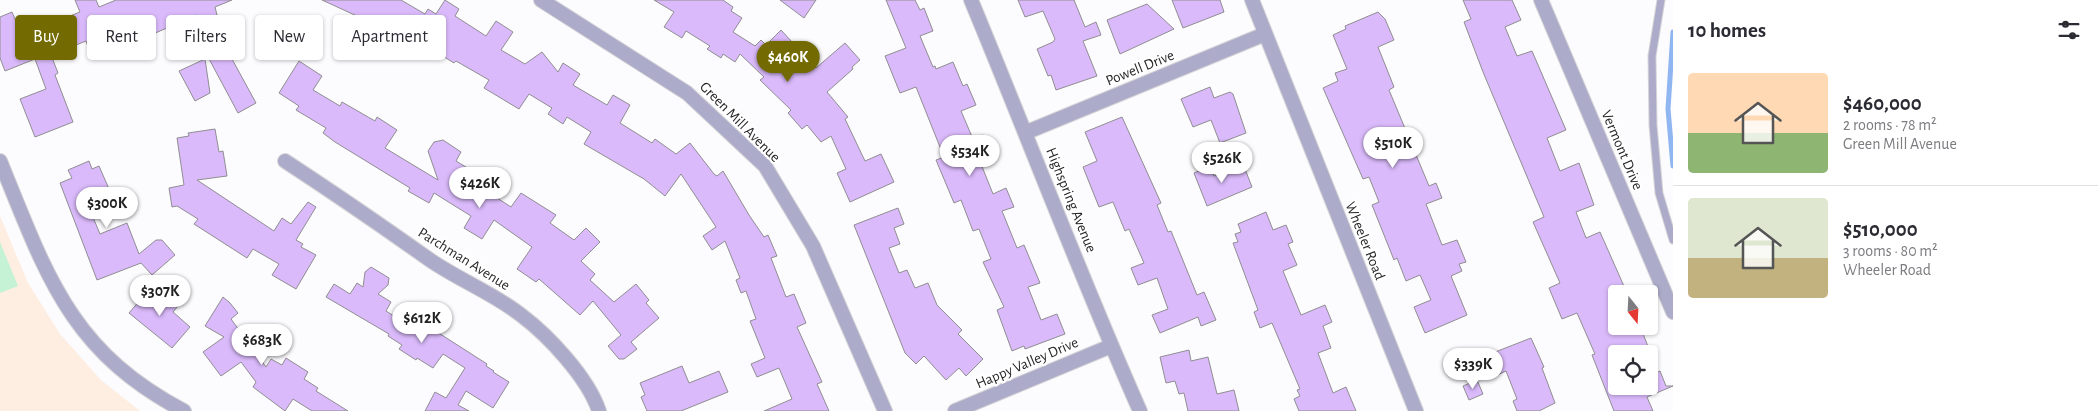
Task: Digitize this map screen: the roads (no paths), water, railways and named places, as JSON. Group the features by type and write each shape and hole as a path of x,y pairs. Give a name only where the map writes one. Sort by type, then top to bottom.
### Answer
{"street":[{"name":"Green Mill Avenue","path":"541,0 687,93 765,166 813,246 885,411"},
{"name":"Highspring Avenue","path":"971,0 1027,132 1111,346 1140,411"},
{"name":"Wheeler Road","path":"1252,0 1416,411"},
{"name":"Vermont Drive","path":"1542,0 1673,312"},
{"name":"Powell Drive","path":"1027,132 1266,34"},
{"path":"0,161 42,264 74,319 113,364 162,399 184,411"},
{"name":"Parchman Avenue","path":"285,161 359,209 431,261 522,315 572,364 595,398 600,411"},
{"name":"Happy Valley Drive","path":"955,411 1111,346"}],"lane":[{"path":"1661,0 1652,56 1653,125 1659,193 1673,240"}],"waterway":[{"path":"1673,32 1668,109 1673,166"}]}
